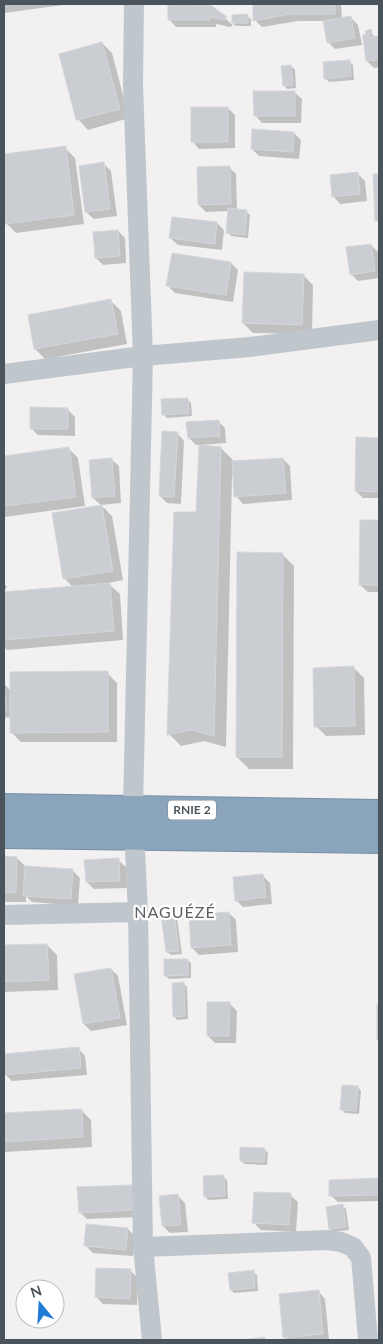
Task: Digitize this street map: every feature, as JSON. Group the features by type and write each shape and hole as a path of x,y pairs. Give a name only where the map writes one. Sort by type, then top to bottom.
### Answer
{"highway":[{"name":"RNIE 2","path":"4,808 134,822 379,839"},
{"name":"RNIE 2","path":"4,834 134,822 379,814"}],"street":[{"path":"134,4 133,85 143,356 134,822 138,912 143,1247 152,1340"},
{"path":"4,374 143,356 250,347 379,330"},
{"path":"4,915 138,912"},
{"path":"143,1247 328,1240 341,1242 353,1247 361,1258 368,1340"}],"building":[{"path":"168,4 210,5 227,17 223,20 210,17 209,20 168,20"},
{"path":"253,4 335,4 335,14 290,14 253,21"},
{"path":"248,14 248,23 232,23 232,15"},
{"path":"351,16 355,38 327,43 323,21"},
{"path":"371,29 372,34 364,37 365,31"},
{"path":"379,36 379,60 366,61 363,38"},
{"path":"102,42 120,109 76,120 59,54"},
{"path":"350,60 351,76 324,79 323,62"},
{"path":"291,65 293,85 283,86 281,66"},
{"path":"253,91 295,91 295,116 254,116"},
{"path":"191,107 228,107 228,142 191,142"},
{"path":"252,129 294,132 293,152 251,149"},
{"path":"66,146 74,215 4,224 4,154"},
{"path":"104,162 110,209 85,212 79,166"},
{"path":"230,166 231,204 198,205 197,167"},
{"path":"358,172 360,194 332,197 330,175"},
{"path":"373,174 379,174 379,220 375,221"},
{"path":"228,208 247,210 245,235 226,233"},
{"path":"172,217 217,222 215,244 169,238"},
{"path":"118,230 120,256 95,258 93,232"},
{"path":"371,244 375,271 350,275 346,247"},
{"path":"172,253 231,262 226,295 166,286"},
{"path":"244,272 304,274 302,325 242,323"},
{"path":"111,299 118,334 34,349 28,315"},
{"path":"188,398 189,413 162,415 161,399"},
{"path":"30,407 68,408 68,429 30,429"},
{"path":"219,420 220,436 188,438 186,422"},
{"path":"162,431 178,432 174,497 159,496"},
{"path":"356,437 379,438 379,492 355,491"},
{"path":"199,445 221,447 214,736 191,730 167,735 174,512 196,512"},
{"path":"69,447 76,497 4,506 4,456"},
{"path":"112,458 115,496 92,498 89,460"},
{"path":"283,458 286,493 234,497 232,461"},
{"path":"102,505 113,571 63,579 52,513"},
{"path":"360,520 379,520 379,585 359,585"},
{"path":"237,552 283,553 282,757 236,757"},
{"path":"110,583 114,631 4,640 4,592"},
{"path":"354,666 355,726 314,727 313,668"},
{"path":"108,671 108,732 10,733 10,672"},
{"path":"4,682 6,710 4,710"},
{"path":"4,856 17,857 16,893 4,892"},
{"path":"119,858 120,881 86,882 84,860"},
{"path":"25,866 73,869 71,899 23,896"},
{"path":"263,874 266,897 235,901 233,877"},
{"path":"229,912 231,945 191,948 189,915"},
{"path":"174,913 179,951 166,952 161,915"},
{"path":"47,944 49,980 4,982 4,945"},
{"path":"164,959 188,959 188,975 164,976"},
{"path":"111,968 120,1018 83,1024 74,974"},
{"path":"184,982 185,1016 173,1017 172,983"},
{"path":"207,1002 230,1002 229,1036 207,1036"},
{"path":"377,1004 379,1004 379,1040 377,1040"},
{"path":"79,1047 81,1068 4,1075 4,1054"},
{"path":"342,1085 358,1086 356,1111 340,1110"},
{"path":"82,1109 83,1137 4,1142 4,1113"},
{"path":"240,1147 265,1148 264,1162 240,1161"},
{"path":"224,1175 225,1196 204,1197 203,1176"},
{"path":"379,1178 379,1195 329,1196 329,1180"},
{"path":"132,1185 133,1210 79,1213 77,1187"},
{"path":"254,1192 291,1193 289,1225 252,1223"},
{"path":"178,1194 181,1225 162,1226 159,1196"},
{"path":"343,1204 346,1227 329,1229 326,1207"},
{"path":"86,1224 128,1228 126,1250 84,1246"},
{"path":"96,1268 131,1269 130,1299 95,1297"},
{"path":"254,1270 255,1288 230,1290 228,1273"},
{"path":"319,1290 323,1334 283,1338 279,1294"},
{"path":"265,1337 265,1340 242,1340"}],"district":[{"name":"NAGUÉZÉ","path":"175,912"}]}
